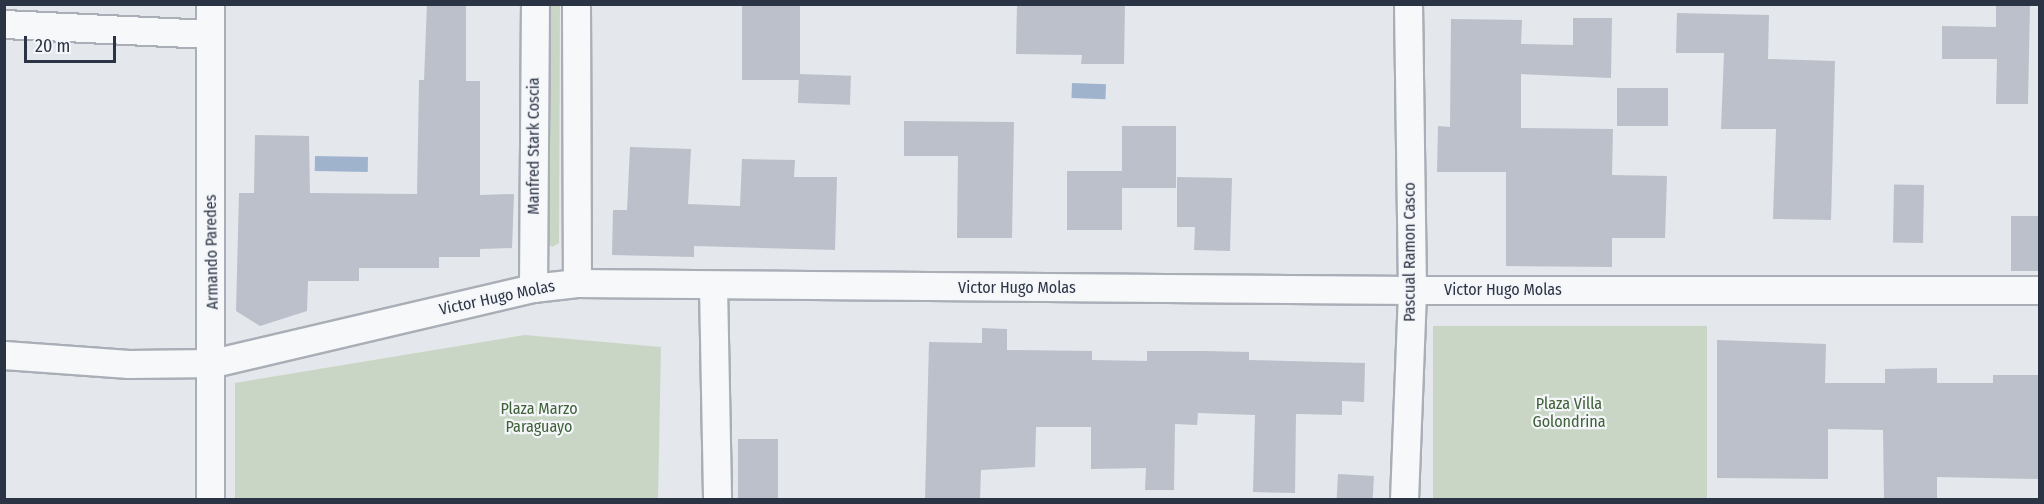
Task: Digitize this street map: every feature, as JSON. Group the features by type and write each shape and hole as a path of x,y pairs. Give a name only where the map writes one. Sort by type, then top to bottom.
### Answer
{"street":[{"name":"Armando Paredes","path":"210,4 213,363 210,500"},
{"name":"Manfred Stark Coscia","path":"533,288 535,4"},
{"path":"576,4 577,283"},
{"name":"Pascual Ramon Casco","path":"1404,500 1412,290 1407,4"},
{"path":"4,24 209,34"},
{"name":"Victor Hugo Molas","path":"4,355 129,364 213,363 533,288 577,283 713,286 1412,290 2040,290"},
{"path":"713,286 717,500"}],"green space":[{"path":"549,5 560,5 559,243 552,247 547,242"},
{"name":"Plaza Villa Golondrina","path":"1433,326 1707,326 1707,499 1433,499"},
{"name":"Plaza Marzo Paraguayo","path":"525,335 661,347 658,499 235,499 235,383"}],"water":[{"path":"1072,83 1106,84 1105,99 1071,98"},
{"path":"315,156 368,157 368,172 315,171"}],"building":[{"path":"427,4 466,4 466,81 480,81 480,195 514,194 512,248 480,249 480,257 439,257 439,268 359,268 359,281 308,281 307,311 260,326 236,311 239,193 254,193 255,135 309,136 310,193 417,194 419,80 424,80"},
{"path":"742,4 800,4 800,80 742,80"},
{"path":"1017,4 1125,4 1124,64 1081,64 1082,55 1016,54"},
{"path":"1996,4 2030,4 2028,104 1996,104 1997,59 1942,59 1942,26 1996,27"},
{"path":"1677,13 1769,15 1768,59 1835,61 1831,220 1773,219 1776,129 1721,129 1724,53 1676,53"},
{"path":"1573,18 1612,18 1611,78 1521,74 1521,128 1613,129 1612,175 1667,176 1665,238 1612,238 1612,267 1506,266 1506,172 1437,172 1438,126 1450,127 1451,19 1522,20 1521,44 1573,45"},
{"path":"799,74 851,76 850,105 798,103"},
{"path":"1617,88 1668,88 1668,126 1617,126"},
{"path":"904,121 1014,122 1012,238 957,238 958,156 904,156"},
{"path":"1122,126 1176,126 1176,188 1122,188"},
{"path":"630,147 691,149 688,204 740,206 742,159 795,160 794,177 837,177 835,250 694,246 694,257 612,255 613,210 627,210"},
{"path":"1067,171 1122,171 1122,230 1067,230"},
{"path":"1177,177 1232,178 1230,251 1194,250 1195,227 1177,227"},
{"path":"1894,184 1924,185 1923,243 1893,242"},
{"path":"2011,216 2040,216 2040,271 2011,271"},
{"path":"982,328 1007,329 1007,350 1092,351 1092,360 1147,361 1147,351 1205,351 1249,352 1249,360 1365,363 1364,402 1342,401 1342,415 1296,414 1295,493 1253,492 1255,415 1198,413 1197,425 1175,424 1174,490 1145,490 1146,468 1091,469 1091,427 1036,427 1035,467 981,470 980,500 925,500 929,342 982,343"},
{"path":"1717,340 1826,344 1825,383 1885,383 1885,369 1937,368 1937,383 1993,383 1993,375 2040,375 2040,479 1937,477 1937,500 1884,500 1883,430 1828,429 1828,479 1717,478"},
{"path":"738,439 778,439 778,500 738,500"},
{"path":"1338,474 1374,476 1373,500 1337,500"}]}
